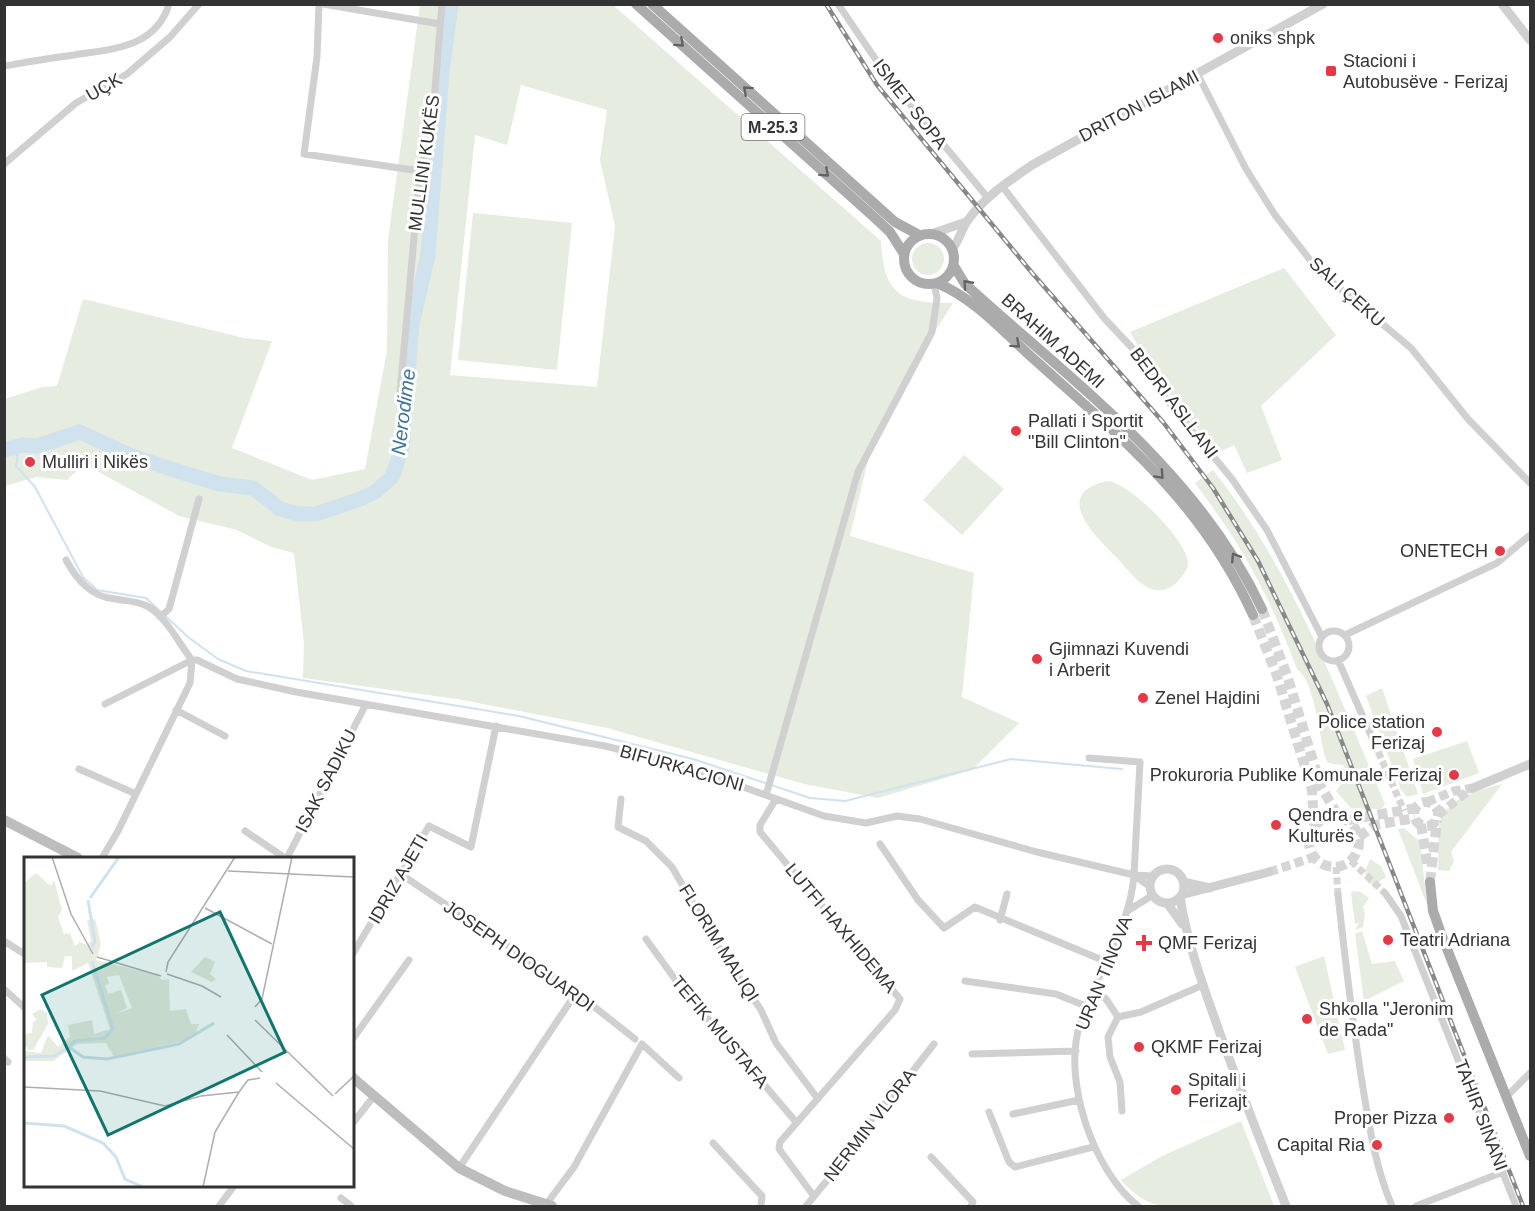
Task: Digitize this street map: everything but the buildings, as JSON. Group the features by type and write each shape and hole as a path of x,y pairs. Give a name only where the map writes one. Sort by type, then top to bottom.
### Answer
{"main road":[{"name":"BRAHIM ADEMI","path":"636,4 890,232 904,254 904,267 912,278 924,284 936,284 966,299 1107,423 1160,475 1190,510 1257,612 1240,566 1214,525 1164,465 965,284 954,266 955,255 952,249"},
{"name":"M-25.3","path":"652,4 895,222 919,235"},
{"path":"904,254 910,242 919,235 932,234 943,238 952,249"},
{"path":"936,284 947,277 954,266"},
{"path":"4,820 74,857"},
{"path":"1430,882 1433,911 1443,939 1508,1095 1530,1156"},
{"path":"354,1079 459,1168 506,1191 548,1206"}],"street":[{"path":"4,66 121,49 149,34 165,16 169,4"},
{"name":"UÇK","path":"4,164 76,103 126,74 170,37 199,4"},
{"path":"319,4 317,57 304,154 420,171"},
{"path":"323,4 440,24"},
{"name":"MULLINI KUKËS","path":"400,393 420,171 432,126 442,4"},
{"name":"ISMET SOPA","path":"838,4 889,79 988,198"},
{"name":"DRITON ISLAMI","path":"932,234 966,222 1002,186 1046,156 1198,75 1323,4"},
{"path":"1502,4 1530,40"},
{"name":"SALI ÇEKU","path":"1198,75 1246,168 1275,215 1318,270 1410,348 1468,419 1530,483"},
{"name":"BEDRI ASLLANI","path":"1002,186 1104,318 1134,350 1170,404 1232,479 1267,530 1322,637"},
{"name":"DRITON ISLAMI","path":"952,249 963,234 966,222"},
{"path":"767,793 858,472 932,332 937,298 936,284"},
{"path":"164,614 199,499"},
{"path":"1338,660 1328,659 1321,652 1322,637 1335,631 1345,635 1497,563 1530,535"},
{"path":"66,560 76,578 89,589 102,596 147,606 164,614 192,660 190,682 103,857"},
{"path":"1338,660 1348,650 1345,635"},
{"path":"105,704 192,660"},
{"name":"BIFURKACIONI","path":"192,660 197,660 237,679 604,746 685,766 767,793 776,799 824,816 866,823 897,816 920,819 1027,850 1134,875"},
{"path":"1338,660 1374,742"},
{"name":"ISAK SADIKU","path":"287,857 366,704"},
{"path":"176,710 225,736"},
{"name":"IDRIZ AJETI","path":"354,952 402,875 429,826 471,847 496,726"},
{"path":"1089,758 1140,762 1134,875 1128,910"},
{"path":"1473,788 1530,764"},
{"path":"79,769 136,794"},
{"name":"FLORIM MALIQI","path":"621,799 618,827 646,841 672,867 718,946 761,1010 776,1043 818,1099"},
{"name":"LUTFI HAXHIDEMA","path":"776,799 760,825 760,832 900,999 895,1010 780,1142 779,1149 813,1195"},
{"name":"ISAK SADIKU","path":"245,831 284,857"},
{"path":"880,844 918,900 944,928 975,907 1000,920 1107,962"},
{"path":"1134,875 1153,876 1170,869 1180,875 1183,882 1180,896 1184,926 1242,1099 1286,1206"},
{"path":"1134,875 1160,902 1167,903 1180,896 1269,872"},
{"name":"JOSEPH DIOGUARDI","path":"402,875 573,990 635,1039"},
{"path":"1151,891 1153,876"},
{"path":"1183,882 1210,888"},
{"name":"URAN TINOVA","path":"1138,1206 1112,1181 1093,1147 1079,1100 1076,1051 1080,1023 1128,910 1151,891"},
{"name":"TAHIR SINANI","path":"1386,893 1401,916 1516,1206"},
{"path":"1000,920 1007,894"},
{"path":"1338,895 1351,1012 1370,1128 1382,1183 1392,1206"},
{"path":"1167,903 1184,926"},
{"name":"TEFIK MUSTAFA","path":"646,939 680,986 796,1122"},
{"path":"4,941 24,954"},
{"path":"354,1037 409,960"},
{"path":"965,981 1056,994 1088,1006"},
{"path":"1122,1111 1120,1083 1110,1057 1107,1037 1118,1017 1141,1012 1203,985"},
{"path":"4,989 24,1007"},
{"path":"1094,991 1106,999 1118,1017"},
{"path":"459,1168 570,1002"},
{"path":"548,1206 574,1167 642,1044 679,1077"},
{"name":"NERMIN VLORA","path":"806,1206 843,1161 876,1113 898,1090 934,1044"},
{"path":"972,1054 1076,1051"},
{"path":"1508,1095 1530,1073"},
{"path":"354,1121 374,1096"},
{"path":"1013,1114 1079,1100"},
{"path":"989,1112 1009,1162 1015,1167 1093,1147"},
{"path":"713,1143 762,1196 761,1206"},
{"path":"931,1157 973,1202 971,1206"},
{"path":"1416,1206 1503,1172"},
{"path":"219,1206 233,1187"},
{"path":"341,1198 351,1206"}],"shaded area":[{"path":"420,5 613,5 881,241 886,274 899,293 921,301 953,303 893,398 869,456 850,536 974,573 962,697 1019,723 972,770 878,798 804,784 607,728 457,699 303,678 304,643 294,553 271,547 237,530 179,516 84,464 67,480 36,477 5,486 5,399 42,387 57,386 83,299 244,338 272,341 232,448 312,480 365,469 387,351 388,240","holes":["521,85 607,110 600,160 615,226 597,387 450,375 475,135 507,145"]},
{"path":"473,213 572,223 557,370 458,360"},
{"path":"928,243 939,248 944,259 939,270 928,275 917,270 912,259 917,248"},
{"path":"1284,268 1336,335 1261,406 1282,460 1247,473 1234,445 1217,453 1156,377 1130,332"},
{"path":"964,455 1004,489 962,535 923,500"},
{"path":"1213,470 1241,508 1289,588 1330,674 1385,804 1381,809 1351,808 1336,791 1347,776 1343,765 1328,763 1325,757 1316,710 1308,685 1297,669 1254,572 1227,528 1195,483"},
{"path":"1107,481 1117,484 1142,501 1168,527 1178,541 1185,553 1188,565 1180,579 1171,587 1157,590 1143,585 1090,528 1080,506 1082,496 1090,487"},
{"path":"1382,688 1418,794 1407,797 1401,790 1366,696"},
{"path":"1467,741 1479,773 1423,794 1413,759"},
{"path":"1502,784 1451,852 1454,861 1449,871 1438,870 1439,827 1444,813 1450,806 1466,796"},
{"path":"1404,828 1420,842 1427,905 1398,829"},
{"path":"1370,859 1381,866 1386,877 1374,885 1368,883 1365,871"},
{"path":"1361,892 1369,898 1363,907 1365,914 1363,927 1355,930 1359,923 1355,924 1351,893"},
{"path":"1362,931 1372,964 1395,961 1404,981 1364,1001 1355,934"},
{"path":"1324,956 1345,1050 1328,1054 1295,967"},
{"path":"1241,1121 1274,1206 1213,1208 1154,1204 1144,1200 1121,1180 1162,1156"}],"waterway":[{"name":"Nerodime","path":"4,450 22,445 37,446 80,432 127,454 177,471 220,484 253,488 280,509 299,514 316,514 360,499 375,492 392,477 402,449 412,324 428,255 442,72 451,4"},
{"path":"4,457 18,455 16,466 35,487 83,577 97,590 146,598 188,637 218,659 246,671 519,716 693,759 810,798 845,801 1011,759 1122,769"}],"tunnel":[{"path":"1262,609 1287,675 1321,787 1339,817"},
{"path":"1253,615 1277,676 1312,790 1314,826"},
{"path":"1374,742 1404,811"},
{"path":"1427,802 1454,791 1473,788"},
{"path":"1438,815 1468,791"},
{"path":"1426,802 1431,803 1437,809 1438,814 1437,819 1431,825 1426,826 1421,825 1415,819 1414,814 1415,809 1421,803 1426,802"},
{"path":"1348,820 1416,808"},
{"path":"1329,817 1339,817 1352,824 1359,837 1359,842 1359,847 1352,860 1339,867 1329,867 1320,863 1313,856 1309,847 1309,837 1313,828 1320,821 1329,817"},
{"path":"1359,837 1375,825 1415,818"},
{"path":"1430,882 1437,820"},
{"path":"1421,824 1428,868"},
{"path":"1269,872 1314,857"},
{"path":"1351,861 1385,893"},
{"path":"1336,867 1338,895"}],"railway":[{"path":"826,4 877,85 1033,274 1163,422 1213,488 1258,561 1327,704 1523,1206"}],"place":[{"name":"oniks shpk","path":"1218,38"},
{"name":"Stacioni i Autobusëve - Ferizaj","path":"1331,71"},
{"name":"Pallati i Sportit \"Bill Clinton\"","path":"1016,431"},
{"name":"Mulliri i Nikës","path":"30,462"},
{"name":"ONETECH","path":"1500,551"},
{"name":"Gjimnazi Kuvendi i Arberit","path":"1037,659"},
{"name":"Zenel Hajdini","path":"1143,698"},
{"name":"Police station Ferizaj","path":"1437,732"},
{"name":"Prokuroria Publike Komunale Ferizaj","path":"1454,775"},
{"name":"Qendra e Kulturës","path":"1276,825"},
{"name":"Teatri Adriana","path":"1388,940"},
{"name":"QMF Ferizaj","path":"1144,943"},
{"name":"Shkolla \"Jeronim de Rada\"","path":"1307,1019"},
{"name":"QKMF Ferizaj","path":"1139,1047"},
{"name":"Spitali i Ferizajt","path":"1176,1090"},
{"name":"Proper Pizza","path":"1449,1118"},
{"name":"Capital Ria","path":"1377,1145"}]}
